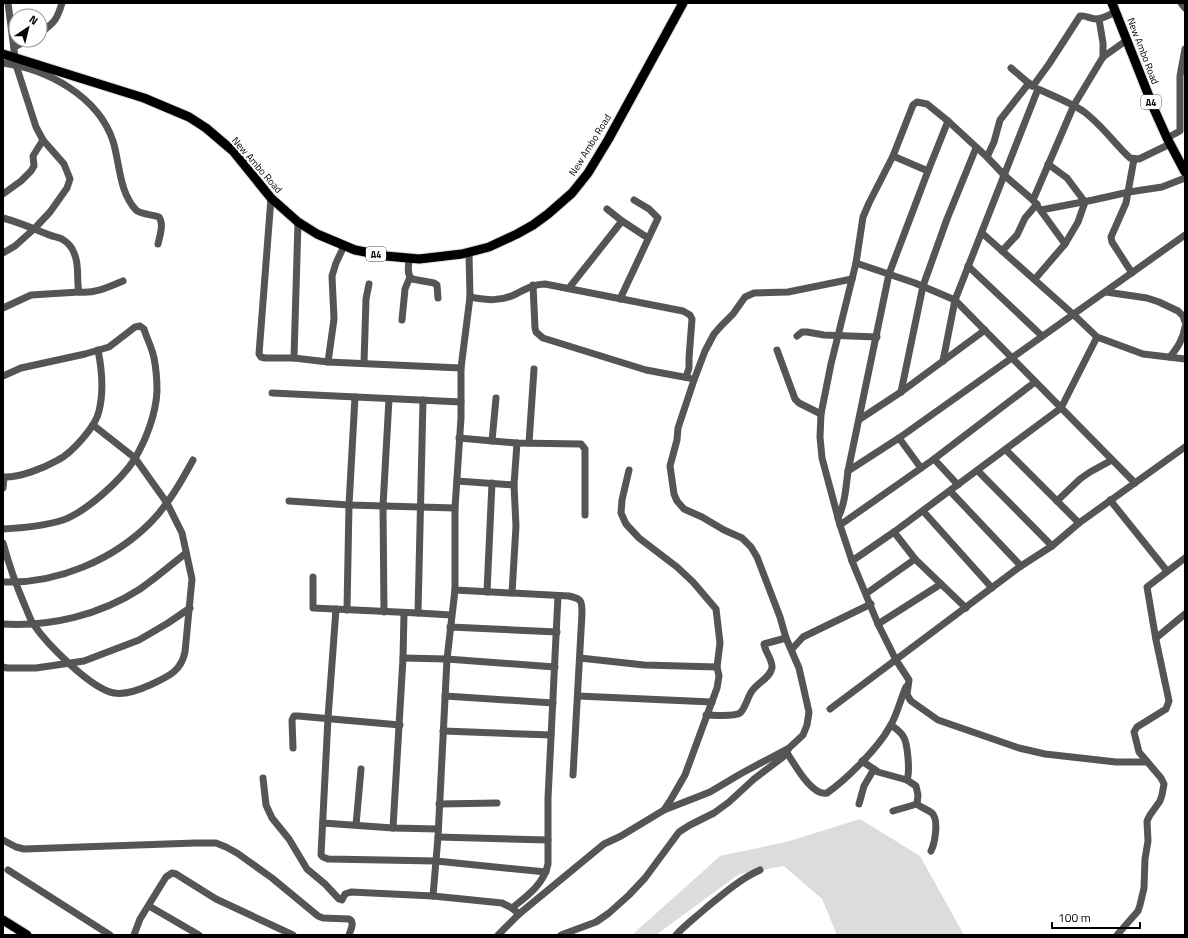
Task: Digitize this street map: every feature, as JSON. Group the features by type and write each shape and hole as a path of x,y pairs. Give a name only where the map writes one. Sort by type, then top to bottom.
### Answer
{"main road":[{"name":"New Ambo Road","path":"3,54 15,61 144,98 189,117 206,128 233,151 271,198 298,222 317,234 355,250 386,256 419,259 469,253 489,247 533,225 572,193 588,173 608,140 683,3"},
{"name":"New Ambo Road","path":"1112,3 1142,81 1168,141 1185,172"},
{"path":"3,920 27,935"}],"street":[{"path":"48,27 58,18 62,3"},
{"path":"1181,3 1185,8"},
{"path":"987,157 994,142 1000,120 1033,86 1049,64 1077,18 1082,15 1099,19 1116,12"},
{"path":"1099,19 1103,44 1103,58"},
{"path":"1002,251 1017,235 1025,218 1037,205 1048,164 1074,105 1103,58 1127,40"},
{"path":"3,253 15,246 50,212 67,188 70,179 64,164 44,140 36,127 15,61 14,48"},
{"path":"1011,68 1033,86 1074,105 1084,112 1102,128 1130,158 1139,159 1182,131 1180,76 1185,48"},
{"path":"3,63 15,61 67,86 81,97 103,121 112,140 126,195 136,211 142,214 159,217 161,219 162,224 158,244"},
{"path":"943,361 955,300 1004,175 1033,86"},
{"path":"1065,244 1037,205 948,121 926,104 917,102 913,105 893,156 865,214 856,263 821,414 820,437 822,458 839,522 852,561 878,624 896,660 909,680 907,694 911,701 938,720 1019,748 1045,754 1084,759 1116,762 1147,762"},
{"path":"839,522 844,501 848,471 889,274 948,121"},
{"path":"3,194 21,181 31,171 34,166 33,156 44,140"},
{"path":"901,392 923,286 947,219 976,148"},
{"path":"893,156 928,171"},
{"path":"1132,273 1112,242 1111,237 1126,203 1134,159"},
{"path":"1048,164 1067,178 1085,202"},
{"path":"1037,205 1085,202 1129,192 1162,187 1185,178"},
{"path":"271,198 259,354 261,357 294,358 328,362 460,368"},
{"path":"620,299 630,281 648,238 658,220 658,216 634,200"},
{"path":"1035,279 1065,244 1078,222 1085,202"},
{"path":"607,209 648,238"},
{"path":"3,218 35,228 48,235 61,239 68,244 74,252 78,266 77,285 79,292"},
{"path":"569,288 622,221"},
{"path":"294,358 298,222"},
{"path":"982,233 1035,279 1097,337 1143,354 1185,359"},
{"path":"848,471 899,438 1185,235"},
{"path":"328,362 334,319 332,276 344,246"},
{"path":"433,896 438,837 447,659 455,590 455,508 461,402 460,368 470,297 469,253"},
{"path":"402,320 405,289 410,277 408,273 409,258"},
{"path":"856,263 923,286 955,300 1135,483"},
{"path":"968,266 1042,336"},
{"path":"410,277 412,279 434,283 437,285 438,298"},
{"path":"561,935 596,922 609,913 639,884 679,832 714,813 730,802 803,735 807,725 809,712 799,668 786,638 780,617 757,557 751,546 742,538 684,509 677,501 674,494 670,466 678,440 678,428 694,380 706,351 714,334 745,297 748,294 788,292 852,279"},
{"path":"3,308 31,295 79,292 87,293 100,290 123,281"},
{"path":"364,363 366,299 369,284"},
{"path":"470,297 492,301 515,295 534,285 545,284 683,311 690,315 692,319 689,368 686,377"},
{"path":"534,285 535,328 536,332 543,338 646,370 686,377 694,380"},
{"path":"1106,292 1148,298 1178,311 1183,316 1185,322"},
{"path":"3,376 21,368 48,363 109,347 135,327 140,326 144,329 154,358 157,392 153,416 135,458 109,489 86,507 64,520 25,528 3,529"},
{"path":"1170,357 1179,347 1184,335 1185,326"},
{"path":"860,419 901,392 985,330"},
{"path":"797,336 802,332 807,332 838,336 876,336"},
{"path":"852,561 978,471 1061,408 1097,337"},
{"path":"3,488 4,478 16,476 59,460 93,425 99,413 102,388 98,350"},
{"path":"777,350 795,399 799,403 821,414"},
{"path":"529,443 534,369"},
{"path":"839,522 921,468 1035,382"},
{"path":"272,393 461,402"},
{"path":"347,610 349,505 355,397"},
{"path":"384,612 383,506 389,398"},
{"path":"492,441 496,398"},
{"path":"418,613 423,400"},
{"path":"3,543 15,582 34,625 68,664 99,686 108,690 123,693 142,689 169,675 183,661 186,652 192,579 182,533 167,503 135,458 93,425"},
{"path":"459,438 517,443 581,444 585,449 585,515"},
{"path":"899,438 921,468"},
{"path":"512,593 516,526 514,485 517,443"},
{"path":"830,709 841,699 896,660 1021,566 1052,546 1079,523 1110,500 1185,448"},
{"path":"1006,450 1079,523"},
{"path":"934,458 958,485"},
{"path":"3,582 53,577 88,565 116,550 133,538 152,521 176,490 193,460"},
{"path":"1057,501 1080,479 1112,460"},
{"path":"629,470 622,500 621,513 626,524 638,538 678,567 716,609 720,643 717,667 719,676 712,702 685,774 664,810"},
{"path":"978,471 1052,546"},
{"path":"457,481 514,485"},
{"path":"487,592 492,483"},
{"path":"950,491 1021,566"},
{"path":"289,500 349,505 455,508"},
{"path":"1110,500 1167,571"},
{"path":"923,511 992,588"},
{"path":"894,532 916,559 966,608"},
{"path":"3,624 41,624 74,618 104,607 124,598 150,581 186,553"},
{"path":"1117,935 1138,911 1140,905 1144,888 1145,859 1148,841 1147,821 1162,795 1164,784 1162,778 1139,752 1134,732 1137,726 1166,709 1169,705 1147,587 1185,558"},
{"path":"866,593 916,559"},
{"path":"313,577 313,608 451,615"},
{"path":"878,624 940,584"},
{"path":"455,590 558,596 576,598 582,603 573,775"},
{"path":"512,908 528,896 542,881 548,864 548,798 558,596"},
{"path":"792,649 803,637 871,604"},
{"path":"3,667 29,668 84,661 139,640 190,608"},
{"path":"336,609 320,851 323,857 436,861 546,872"},
{"path":"393,828 400,725 404,613"},
{"path":"1156,638 1185,614"},
{"path":"450,626 557,632"},
{"path":"706,715 732,715 742,711 750,693 772,669 772,664 764,644 786,638"},
{"path":"403,658 447,659 555,667"},
{"path":"580,658 644,665 717,667"},
{"path":"788,750 807,782 816,791 822,794 827,793 862,761 891,725 909,680"},
{"path":"445,696 553,703"},
{"path":"578,696 712,702"},
{"path":"293,748 292,720 294,716 400,725"},
{"path":"891,725 902,733 906,741 909,771 906,780"},
{"path":"443,731 551,735"},
{"path":"498,935 519,914 604,844 621,836 664,810 710,792 742,773 788,750"},
{"path":"862,761 878,772 913,783 918,788 917,804"},
{"path":"356,825 361,769"},
{"path":"858,804 864,786 874,769"},
{"path":"262,778 266,805 272,818 289,839 307,869 325,884 339,899 342,900 345,894 351,892 433,896 502,903 512,908 519,914"},
{"path":"439,804 497,803"},
{"path":"893,811 917,804 931,812 934,818 936,836 931,851"},
{"path":"323,823 393,828 438,829"},
{"path":"438,837 548,840"},
{"path":"3,840 16,847 24,849 216,843 237,852 272,878 318,916 323,918 348,918 351,920 352,924 349,935"},
{"path":"8,870 110,935"},
{"path":"676,935 688,922 724,893 748,876 760,870"},
{"path":"134,935 140,919 166,878 170,874 174,873 216,899 293,935"},
{"path":"149,906 199,935"}],"shaded area":[{"path":"860,819 920,856 964,935 837,935 822,899 784,866 739,874 656,935 632,935 720,856 786,842"}]}
